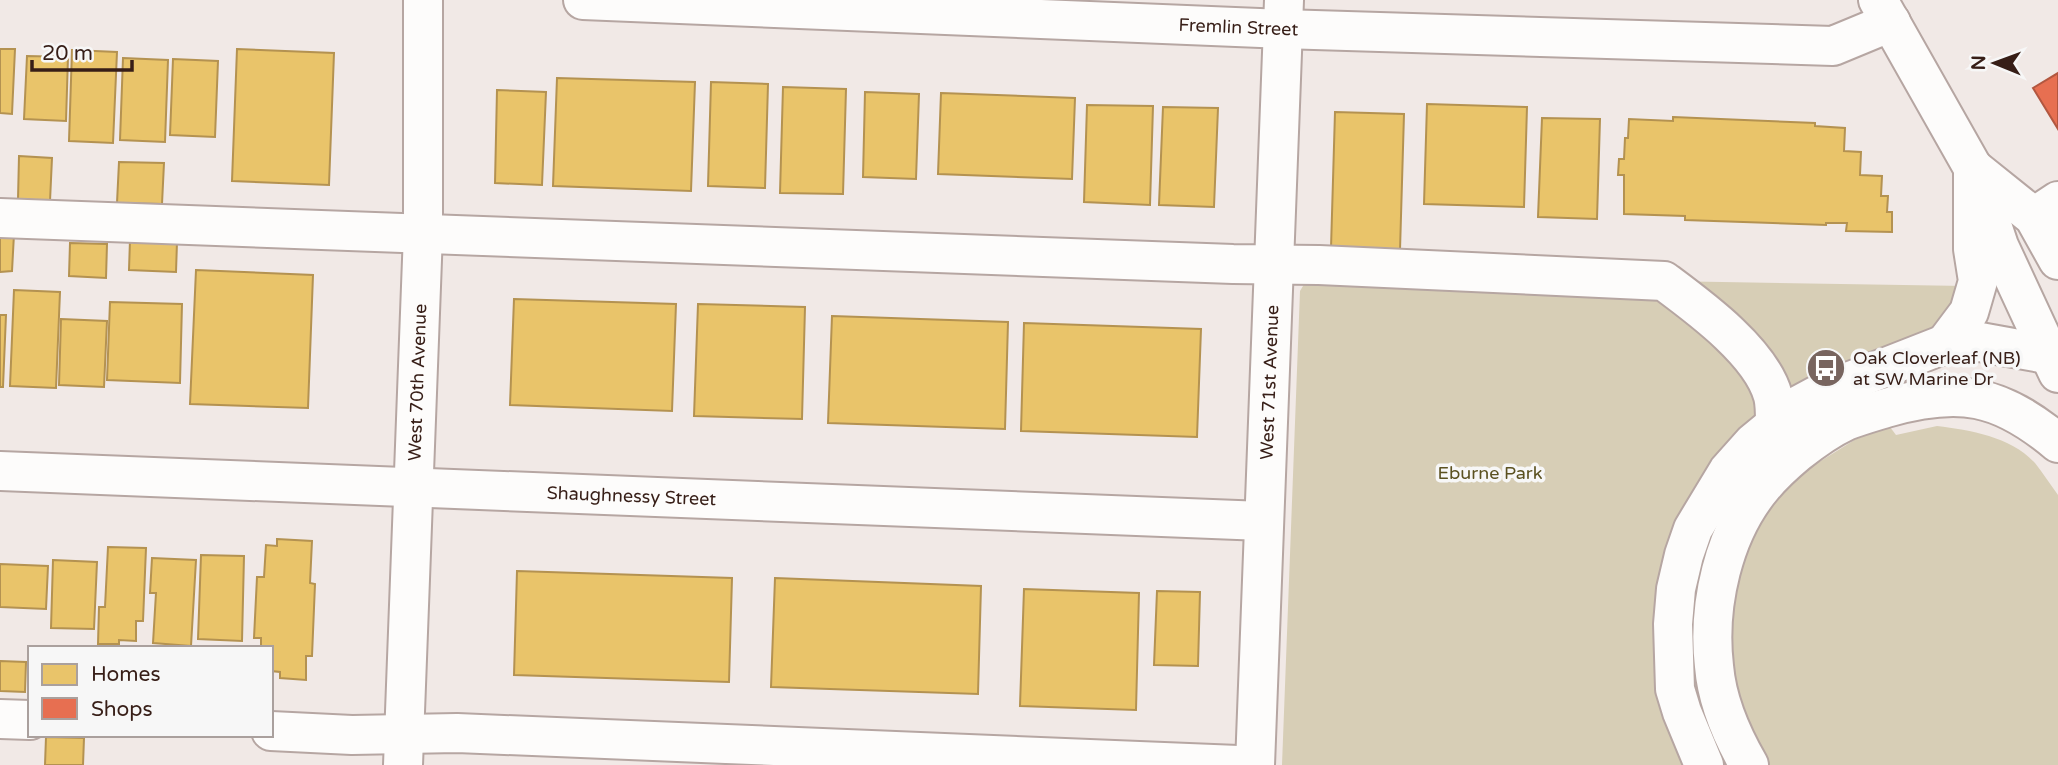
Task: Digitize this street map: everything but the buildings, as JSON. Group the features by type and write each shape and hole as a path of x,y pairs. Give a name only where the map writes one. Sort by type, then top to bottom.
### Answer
{"main road":[{"name":"West 70th Avenue","path":"403,749 423,233 423,0"},
{"name":"Fremlin Street","path":"583,0 1283,15 1833,46 1884,11"},
{"path":"1884,11 1973,168 1999,246 2054,361"},
{"name":"West 71st Avenue","path":"1255,765 1283,15"},
{"path":"1973,168 2046,209 2058,260"},
{"path":"1945,344 1969,312 1978,281 1973,249 1973,168"},
{"path":"0,218 1275,264 1664,281 1705,312 1754,361 1767,380 1774,398 1775,424"},
{"path":"1704,765 1675,689 1673,624 1676,589 1693,529 1728,471 1753,443 1799,405 1825,391 1945,344 1980,342 2054,361"},
{"path":"1749,765 1722,709 1714,667 1713,627 1717,590 1726,556 1741,519 1762,487 1811,442 1845,422 1910,401 1936,397 1964,397 2001,405 2031,421 2058,443"},
{"name":"Shaughnessy Street","path":"0,471 1263,521"},
{"path":"0,719 28,720"},
{"path":"273,731 352,735 403,749 457,733 1238,765"}],"green space":[{"name":"Eburne Park","path":"1306,281 1664,281 1966,286 1941,325 1758,414 1694,498 1686,765 1282,765 1300,291"},
{"path":"1937,426 1990,436 2014,447 2035,463 2058,495 2058,765 1766,765 1736,701 1729,628 1740,570 1760,521 1800,474 1856,439 1890,427 1896,435"}],"place":[{"name":"Oak Cloverleaf (NB) at SW Marine Dr","path":"1826,368"}]}
